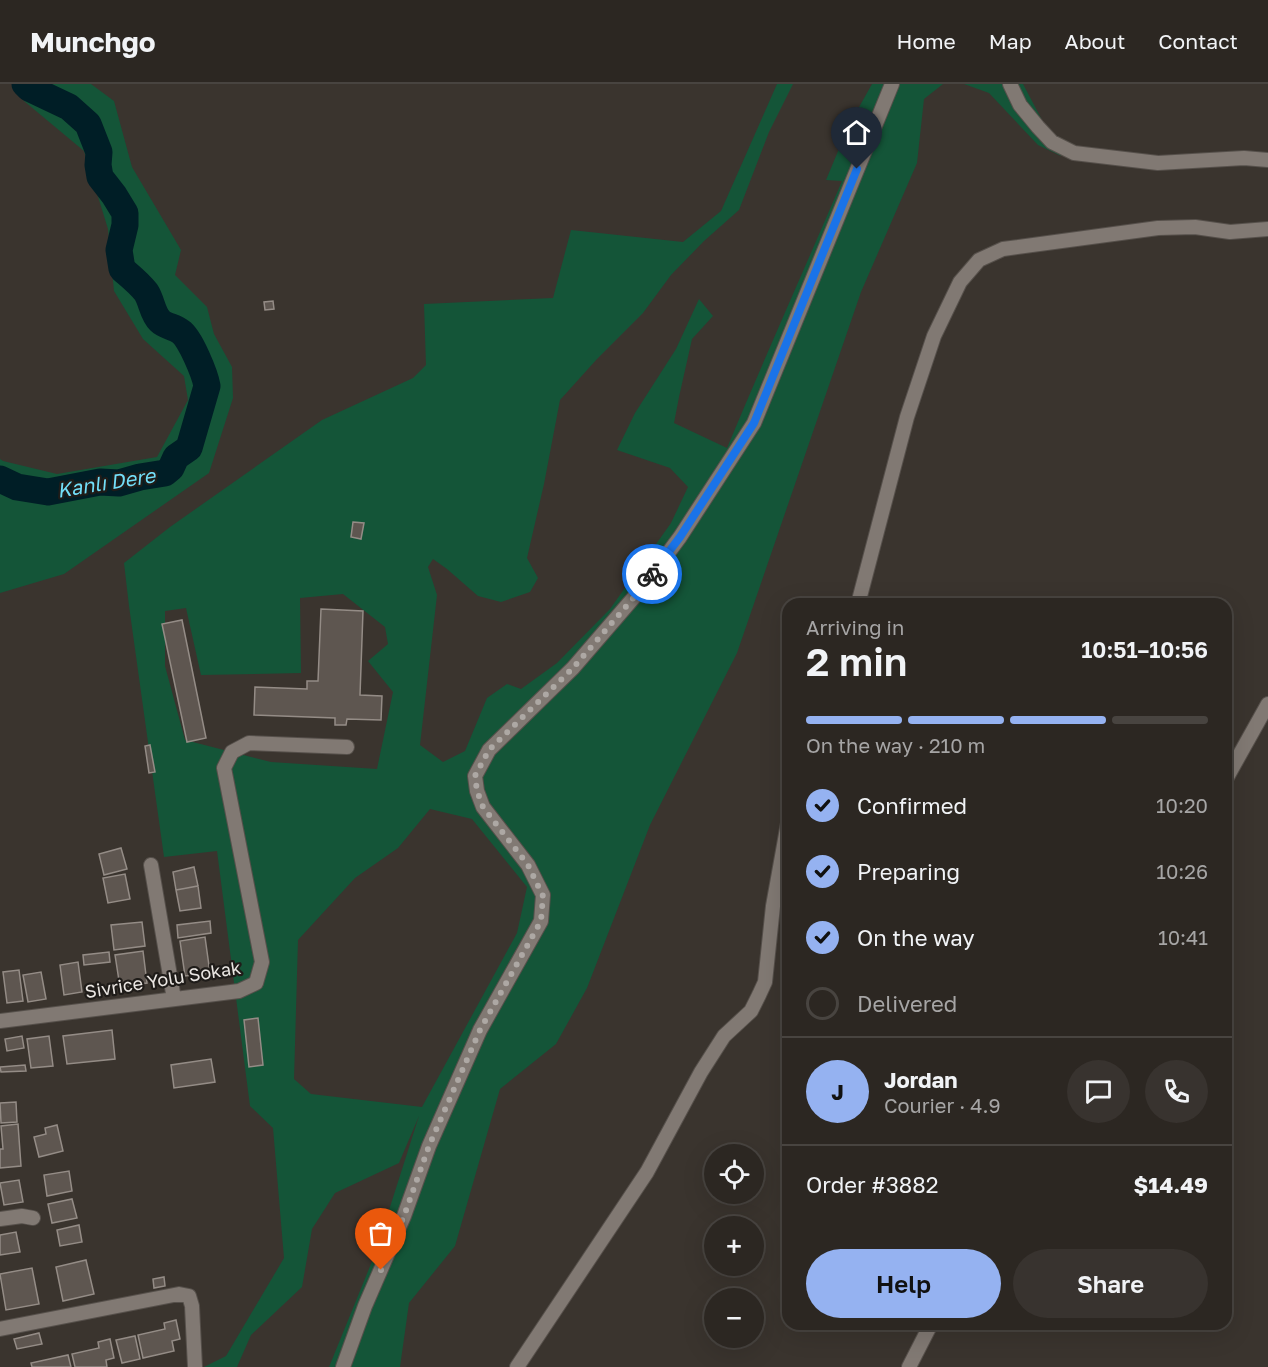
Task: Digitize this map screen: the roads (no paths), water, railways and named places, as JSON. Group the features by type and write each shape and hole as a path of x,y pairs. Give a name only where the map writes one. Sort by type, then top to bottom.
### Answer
{"street":[{"path":"343,1367 404,1216 429,1146 480,1030 541,921 543,896 528,865 483,807 477,791 475,776 489,750 573,668 642,588 680,537 754,423 892,84"},
{"path":"1010,84 1020,105 1038,127 1052,142 1074,153 1158,162 1244,158 1268,160"},
{"path":"860,598 907,417 934,336 960,282 979,260 1003,249 1158,228 1195,226 1230,232 1268,229"},
{"path":"1232,768 1268,704"},
{"name":"Sivrice Yolu Sokak","path":"0,1021 239,990 256,983 262,962 224,768 232,752 249,743 347,747"},
{"path":"517,1367 648,1172 701,1072 724,1036 751,1011 765,982 773,906 782,856"},
{"path":"151,866 174,999"},
{"path":"0,1219 22,1216 33,1218"},
{"path":"0,1329 179,1294 189,1296 192,1306 195,1367"},
{"path":"909,1367 928,1330"}],"waterway":[{"name":"Kanlı Dere","path":"0,479 17,487 48,492 100,482 119,483 165,473 171,468 176,457 189,448 207,386 189,341 179,330 160,321 146,292 122,269 119,250 125,225 125,213 100,177 99,152 88,124 69,107 25,84"}]}
